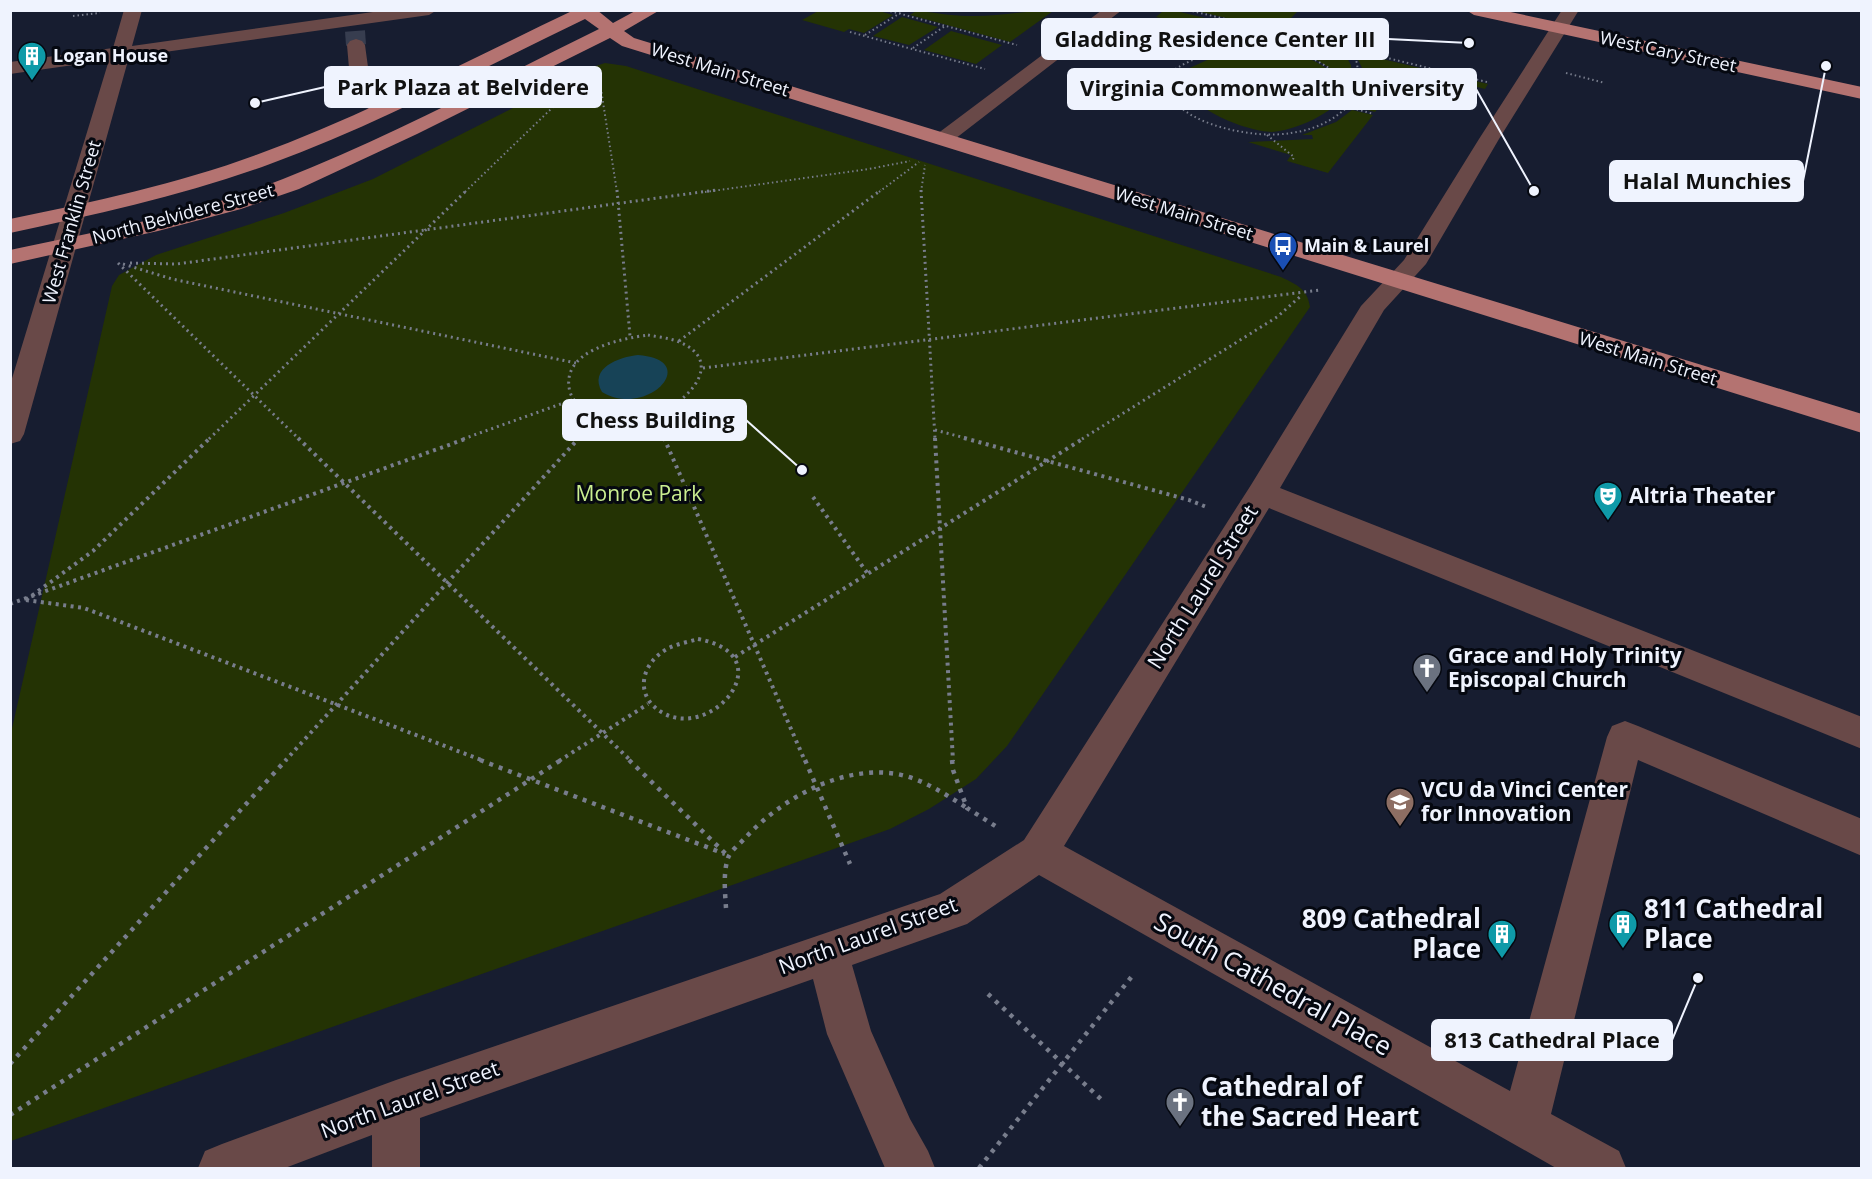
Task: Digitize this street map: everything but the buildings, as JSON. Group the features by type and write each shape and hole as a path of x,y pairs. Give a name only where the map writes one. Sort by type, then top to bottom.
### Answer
{"main road":[{"name":"North Belvidere Street","path":"10,257 150,226 233,204 291,184 410,130 652,10"},
{"name":"West Cary Street","path":"1474,10 1566,20 1862,93"},
{"name":"North Belvidere Street","path":"10,226 212,177 295,148 380,110 586,11"},
{"name":"West Main Street","path":"586,11 610,31 628,42 1862,424"}],"street":[{"name":"West Franklin Street","path":"10,434 133,10"},
{"path":"10,68 121,52 355,32 429,10"},
{"path":"944,138 1114,10"},
{"name":"North Laurel Street","path":"222,1168 396,1104 952,910 1038,853 1262,493 1374,306 1414,264 1498,123 1566,20"},
{"path":"355,32 361,91 380,110"},
{"path":"1262,493 1862,733"},
{"path":"1525,1125 1625,737 1862,838"},
{"name":"South Cathedral Place","path":"1038,853 1602,1168"},
{"path":"827,952 849,1034 893,1136 911,1168"},
{"path":"396,1104 396,1168"}],"path":[{"path":"886,10 1018,45"},
{"path":"864,35 905,10"},
{"path":"1188,10 1494,83"},
{"path":"73,16 94,14"},
{"path":"912,48 945,26"},
{"path":"850,32 985,69"},
{"path":"1283,33 1209,53 1166,75 1163,82 1164,88 1172,100 1182,108 1209,123 1243,132 1267,135 1289,133 1327,121 1348,107 1354,100 1359,92 1359,75 1351,49"},
{"path":"1219,38 1251,41 1295,52 1326,67 1353,92 1354,100"},
{"path":"1179,46 1209,53"},
{"path":"598,70 619,203 630,336"},
{"path":"1559,72 1605,82"},
{"path":"26,600 93,551 578,83 588,76"},
{"path":"1115,106 1172,100"},
{"path":"1348,107 1374,114"},
{"path":"1267,135 1290,152 1294,157 1292,162"},
{"path":"118,262 177,264 869,169 926,158"},
{"path":"926,158 921,191 953,770 968,808"},
{"path":"679,341 926,158"},
{"path":"118,262 172,279 576,363"},
{"path":"118,262 728,856"},
{"path":"703,368 1320,291"},
{"path":"735,657 1277,317 1302,295"},
{"path":"630,336 664,336 691,348 699,357 703,368 700,381 690,395 674,406 654,414 635,418 599,416 583,409 573,400 567,388 569,375 576,363 590,351 609,341 630,336"},
{"path":"10,604 573,400"},
{"path":"654,414 815,789 850,864"},
{"path":"10,1064 599,416"},
{"path":"935,430 1189,500 1243,523"},
{"path":"813,497 868,574"},
{"path":"26,600 84,608 728,856"},
{"path":"698,639 713,641 726,647 735,657 739,670 737,684 726,701 708,713 678,718 660,713 648,704 640,683 644,669 653,657 666,647 681,641 698,639"},
{"path":"10,1115 648,704"},
{"path":"726,908 725,884 728,856 786,802 840,778 879,772 908,777 931,786 1038,853"},
{"path":"979,1168 1133,975"},
{"path":"988,994 1105,1103"}],"green space":[{"path":"820,10 879,11 893,15 864,33 849,29 844,32 802,20"},
{"path":"1298,10 1279,30 1196,11"},
{"path":"916,11 979,16 1053,11 1010,42 910,15"},
{"path":"1163,11 1176,11 1268,33 1211,51 1181,44 1200,27 1156,17"},
{"path":"902,17 938,27 909,45 873,36"},
{"path":"951,31 1002,45 976,64 924,50"},
{"path":"1295,38 1343,51 1351,65 1352,81 1347,82 1328,67 1308,56 1264,42"},
{"path":"1259,43 1310,59 1333,73 1341,82 1345,93 1333,107 1313,120 1272,132 1246,127 1216,115 1201,106 1182,85 1180,74 1183,71 1216,56"},
{"path":"1354,54 1488,84 1485,89 1408,70 1375,112 1356,107 1365,87 1362,67"},
{"name":"Monroe Park","path":"605,63 626,66 1281,277 1304,291 1310,307 1007,746 976,779 929,809 890,829 11,1141 11,733 112,286 119,275 156,255 284,213 373,179 568,80 577,72"},
{"path":"1352,110 1373,115 1328,173 1287,161 1291,155 1248,142 1313,139 1312,135 1302,135 1336,122"}],"water":[{"path":"638,355 657,359 666,367 667,376 661,386 636,398 619,398 602,392 599,376 602,370 622,358"}],"tunnel":[{"path":"355,31 356,45"}],"place":[{"name":"Gladding Residence Center III","path":"1469,43"},
{"name":"Halal Munchies","path":"1826,66"},
{"name":"Logan House","path":"32,82"},
{"name":"Park Plaza at Belvidere","path":"255,103"},
{"name":"Virginia Commonwealth University","path":"1534,191"},
{"name":"Main & Laurel","path":"1283,272"},
{"name":"Chess Building","path":"802,470"},
{"name":"Altria Theater","path":"1608,522"},
{"name":"Grace and Holy Trinity Episcopal Church","path":"1427,694"},
{"name":"VCU da Vinci Center for Innovation","path":"1400,828"},
{"name":"811 Cathedral Place","path":"1623,950"},
{"name":"809 Cathedral Place","path":"1502,960"},
{"name":"813 Cathedral Place","path":"1698,978"},
{"name":"Cathedral of the Sacred Heart","path":"1180,1128"}]}
